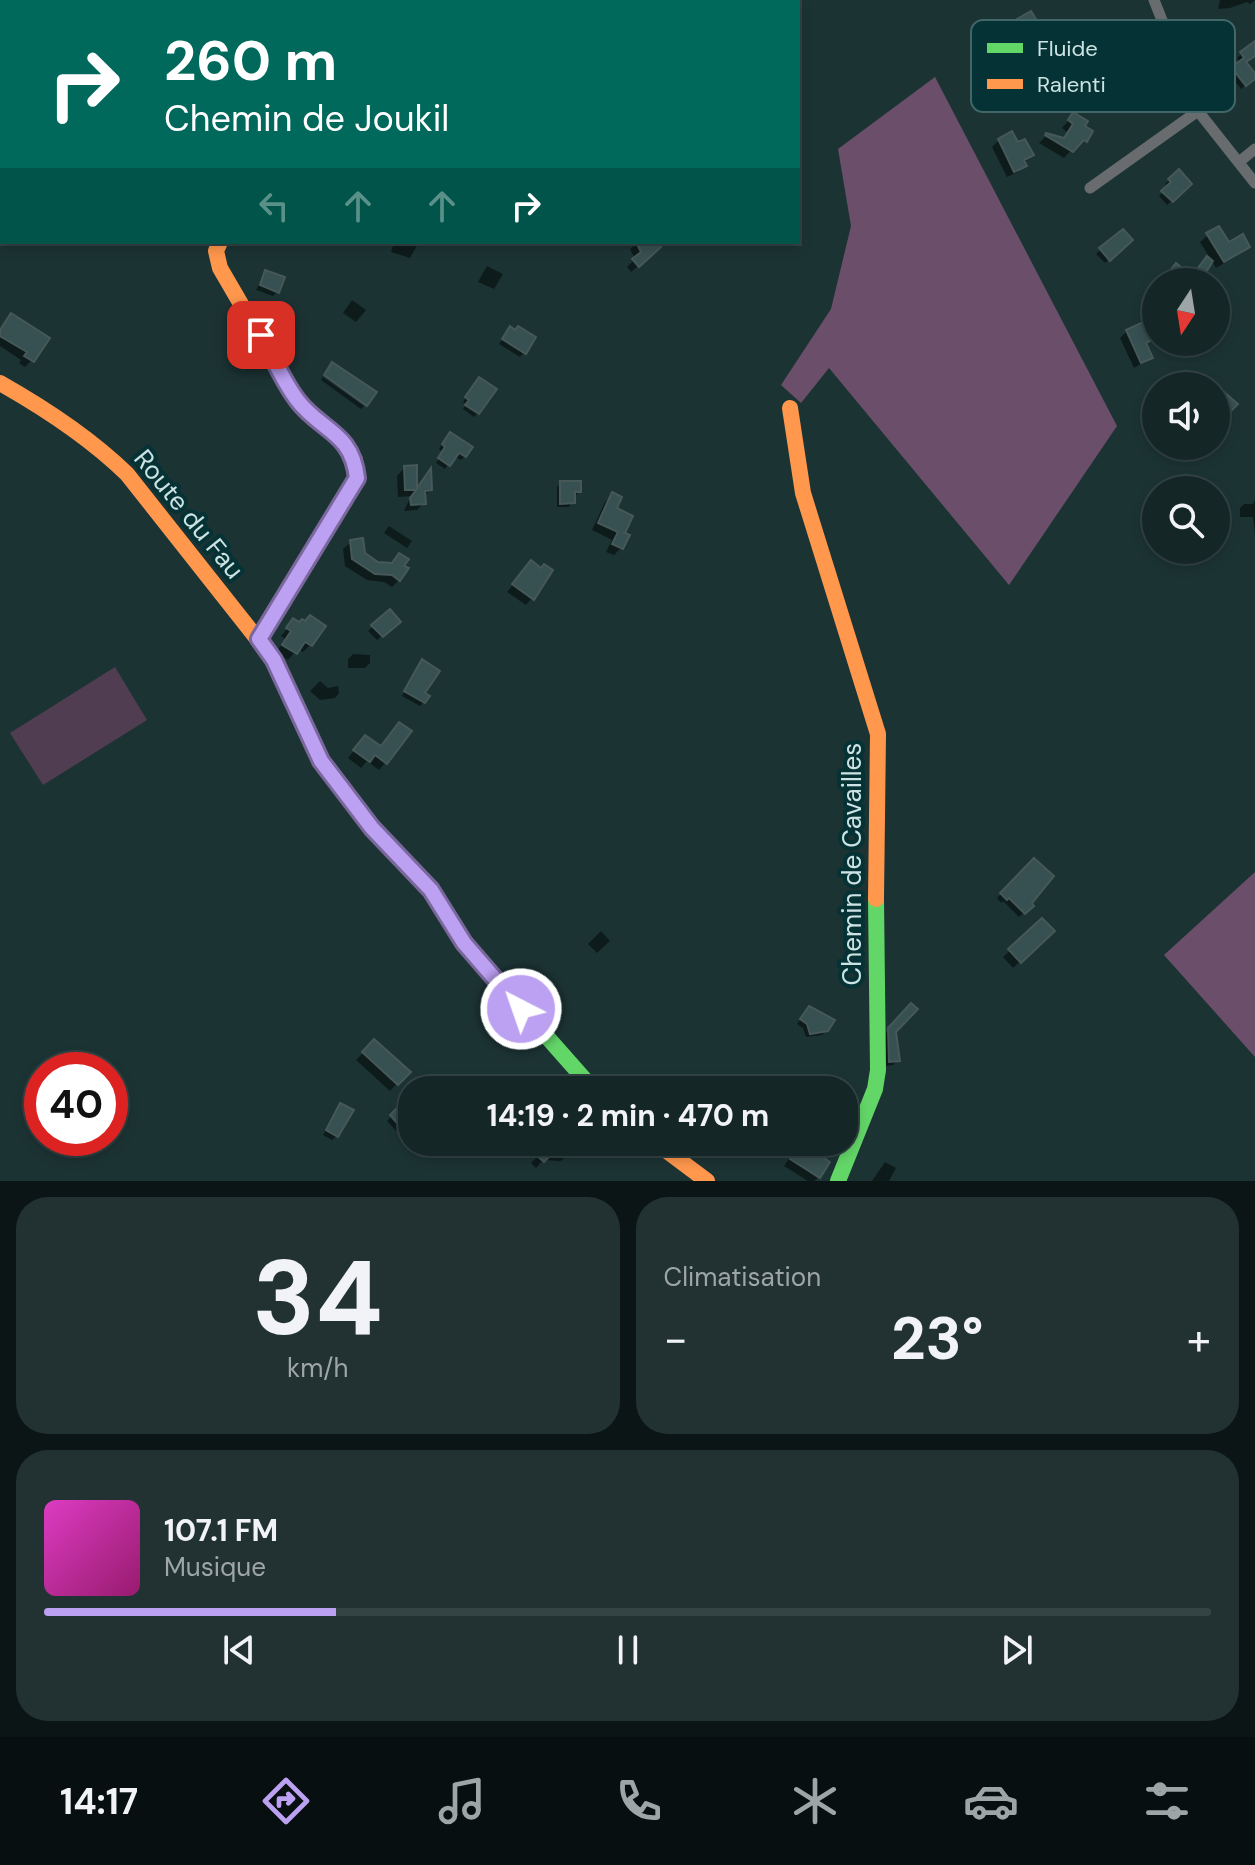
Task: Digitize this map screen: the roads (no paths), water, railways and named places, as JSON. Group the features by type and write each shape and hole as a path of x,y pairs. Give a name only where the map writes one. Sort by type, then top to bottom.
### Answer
{"street":[{"path":"1154,0 1162,20"},
{"path":"1090,188 1197,112"},
{"path":"1199,112 1255,183"},
{"path":"1239,162 1255,149"},
{"path":"219,244 216,251 220,268 298,402 334,432 355,460 357,478 259,639"},
{"name":"Route du Fau","path":"0,383 71,425 104,449 136,484 274,660 321,761 372,828 431,890 464,943 582,1076"},
{"name":"Chemin de Cavailles","path":"790,408 803,493 878,734 875,971 878,1070 875,1089 838,1181"},
{"path":"674,1156 707,1181"}]}
